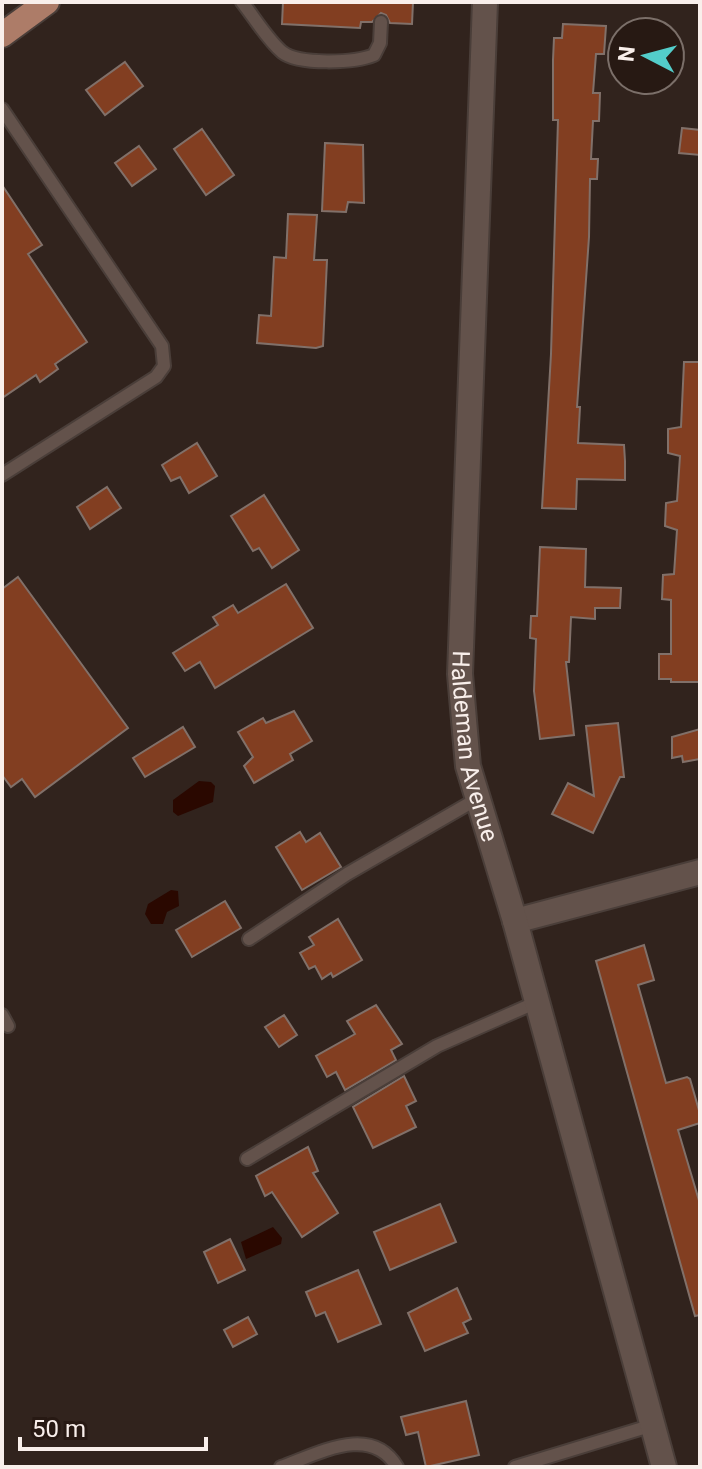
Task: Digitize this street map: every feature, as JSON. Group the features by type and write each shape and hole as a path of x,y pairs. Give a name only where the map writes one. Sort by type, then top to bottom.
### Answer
{"main road":[{"path":"2,35 47,2"},
{"name":"Haldeman Avenue","path":"485,2 460,674 462,723 477,799 515,921 664,1467"},
{"path":"515,921 700,872"}],"lane":[{"path":"242,2 282,52 300,59 361,61 374,55 380,43 381,22"},
{"path":"2,109 162,346 164,366 156,377 2,475"},
{"path":"249,939 347,874 477,799"},
{"path":"247,1159 437,1046 537,1002"},
{"path":"515,1467 653,1425"},
{"path":"281,1467 349,1443 371,1445 389,1454 397,1467"}],"shaded area":[{"path":"199,781 211,782 215,786 213,802 178,816 173,812 173,800"},
{"path":"171,890 178,891 179,906 167,912 163,924 151,924 145,914 148,904"},
{"path":"273,1227 282,1238 281,1244 246,1259 241,1242"}],"building":[{"path":"283,2 413,2 412,24 390,23 381,13 372,22 361,22 360,28 282,24"},
{"path":"563,24 606,26 604,54 596,54 593,93 600,93 599,121 593,121 591,159 598,159 597,179 590,179 577,407 580,407 578,443 624,445 625,461 625,480 577,479 576,509 542,508 551,354 558,120 553,120 553,60 554,38 562,38"},
{"path":"125,62 143,86 105,115 86,90"},
{"path":"682,128 700,130 700,155 679,153"},
{"path":"202,129 234,175 206,195 174,149"},
{"path":"325,143 363,145 364,203 348,202 346,212 322,211"},
{"path":"139,146 156,169 132,186 115,163"},
{"path":"2,185 42,245 28,254 87,342 55,364 58,369 40,382 36,375 2,398"},
{"path":"288,214 317,215 314,260 327,260 323,346 316,348 257,343 259,315 271,316 274,257 286,258"},
{"path":"684,362 700,362 700,682 659,679 659,654 671,654 671,600 662,599 663,575 674,574 677,530 665,526 666,503 677,501 680,456 668,453 668,429 681,427"},
{"path":"197,443 217,476 189,493 180,477 171,481 162,465"},
{"path":"107,487 121,508 90,529 77,507"},
{"path":"264,495 299,550 272,568 259,548 253,551 231,516"},
{"path":"540,547 586,549 585,587 621,588 620,608 595,608 595,619 571,617 569,662 566,662 574,735 540,739 534,691 536,639 530,638 531,616 537,616"},
{"path":"18,577 128,728 35,797 22,779 11,787 2,775 2,589"},
{"path":"286,584 313,628 215,688 200,662 185,671 173,653 218,625 213,617 233,605 238,613"},
{"path":"294,711 312,741 290,754 293,760 254,783 244,766 253,757 238,732 263,718 266,723"},
{"path":"618,723 624,777 620,777 593,833 552,814 568,783 594,796 586,726"},
{"path":"183,727 195,747 145,777 133,758"},
{"path":"700,729 700,759 683,762 682,756 672,758 672,737"},
{"path":"300,832 306,842 320,833 341,867 302,890 276,847"},
{"path":"225,901 241,928 192,957 176,930"},
{"path":"338,919 362,960 333,977 331,973 322,979 315,966 309,969 300,953 314,945 309,937"},
{"path":"644,945 654,980 638,985 666,1083 687,1077 690,1079 700,1114 700,1123 678,1130 700,1204 700,1315 695,1316 596,961"},
{"path":"376,1005 402,1044 391,1050 396,1060 345,1090 336,1072 327,1077 316,1056 355,1034 347,1021"},
{"path":"284,1015 297,1035 279,1047 265,1027"},
{"path":"404,1076 416,1101 406,1106 416,1127 373,1148 353,1107"},
{"path":"308,1147 318,1171 313,1173 338,1213 302,1237 272,1192 265,1196 256,1176"},
{"path":"440,1204 456,1242 390,1270 374,1232"},
{"path":"230,1239 245,1270 218,1283 204,1252"},
{"path":"358,1270 381,1324 338,1342 325,1312 316,1316 306,1292"},
{"path":"457,1288 471,1319 463,1323 468,1333 425,1351 408,1313"},
{"path":"248,1317 257,1334 233,1347 224,1330"},
{"path":"466,1401 479,1455 426,1467 418,1432 406,1435 401,1417"}]}
